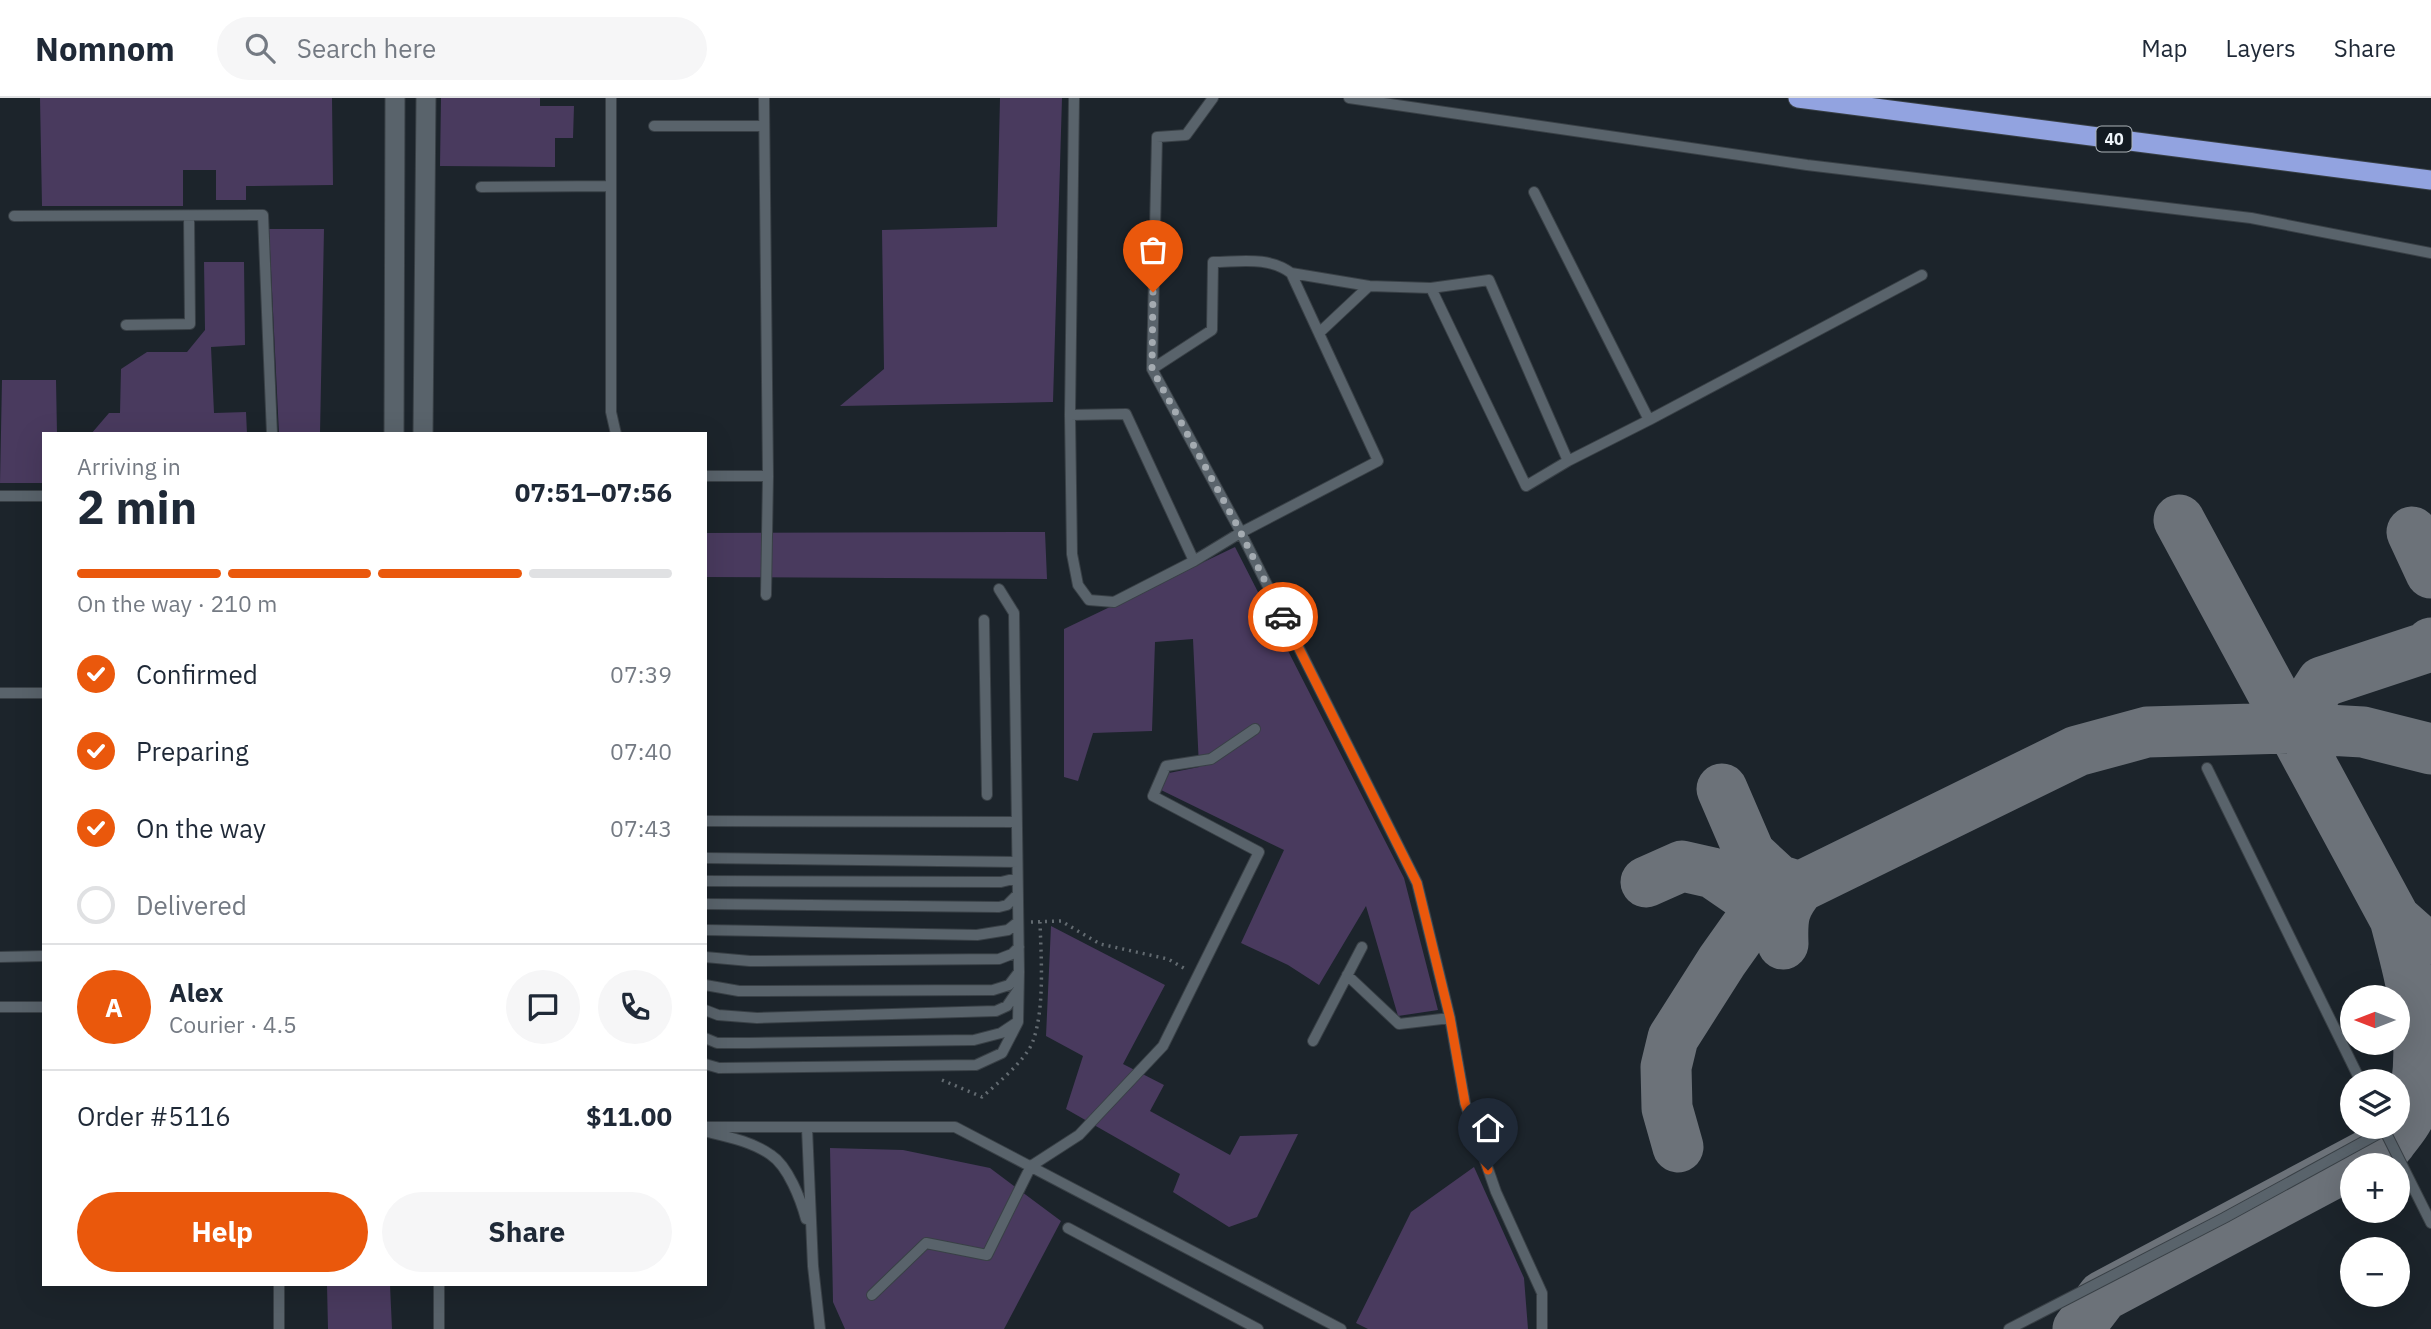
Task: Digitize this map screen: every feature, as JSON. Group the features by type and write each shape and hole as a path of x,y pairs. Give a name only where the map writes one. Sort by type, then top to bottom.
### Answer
{"highway":[{"name":"40","path":"1798,98 2431,180"}],"street":[{"path":"394,432 395,98"},
{"path":"423,432 426,98"}],"lane":[{"path":"611,98 611,412 616,432"},
{"path":"764,98 768,476 766,595"},
{"path":"1074,98 1070,415 1072,554 1078,585 1089,600 1114,602 1378,461 1291,273 1281,265 1258,261 1213,262 1212,330 1152,369"},
{"path":"1213,98 1186,135 1157,137 1152,369 1240,533 1417,883 1450,1018 1465,1103 1496,1192 1542,1293 1542,1329"},
{"path":"1349,98 1807,165 2251,218 2431,253"},
{"path":"654,127 764,126"},
{"path":"481,187 611,186"},
{"path":"1534,192 1649,420"},
{"path":"14,216 263,215 272,432"},
{"path":"126,325 190,324 189,216"},
{"path":"1291,273 1369,286 1431,288 1489,280 1568,461"},
{"path":"1431,288 1526,486 1568,461 1922,275"},
{"path":"1319,333 1369,286"},
{"path":"1070,415 1126,414 1194,561"},
{"path":"707,476 768,476"},
{"path":"0,496 42,496"},
{"path":"707,1065 719,1068 976,1065 1002,1053 1017,1022 1019,947 1014,613 999,589"},
{"path":"984,620 987,795"},
{"path":"0,693 42,693"},
{"path":"872,1295 926,1242 987,1255 1031,1166 1079,1135 1163,1046 1259,852 1153,796 1166,766 1211,759 1255,729"},
{"path":"2207,768 2355,1069"},
{"path":"707,821 1017,822"},
{"path":"707,858 1017,862"},
{"path":"707,881 1001,882 1017,878"},
{"path":"707,904 999,907 1007,905 1017,894"},
{"path":"707,930 977,935 1008,930 1018,922"},
{"path":"707,957 750,961 999,960 1019,947"},
{"path":"1313,1041 1362,947"},
{"path":"0,957 42,956"},
{"path":"707,985 739,990 993,990 1009,985 1019,972"},
{"path":"1347,975 1399,1024 1450,1018"},
{"path":"707,1011 718,1015 757,1018 996,1011 1007,1006 1019,988"},
{"path":"0,1007 42,1007"},
{"path":"707,1039 717,1043 974,1040 1001,1033 1017,1022"},
{"path":"707,1129 956,1127 1341,1329"},
{"path":"807,1128 812,1242 820,1329"},
{"path":"707,1130 738,1139 773,1156 802,1203 812,1242"},
{"path":"2009,1329 2224,1218 2366,1139"},
{"path":"2389,1139 2431,1223"},
{"path":"1068,1228 1258,1329"},
{"path":"279,1286 279,1329"},
{"path":"439,1286 439,1329"}],"path":[{"path":"1018,922 1061,921 1100,944 1168,959 1198,975"}],"shaded area":[{"path":"40,98 332,98 333,185 246,186 246,200 216,200 216,170 183,170 183,206 42,206"},
{"path":"441,98 540,98 540,106 574,106 573,138 555,138 555,167 440,166"},
{"path":"1000,98 1062,98 1053,402 840,406 884,369 882,230 997,227"},
{"path":"269,229 324,229 320,432 279,432"},
{"path":"204,262 244,262 245,345 211,347 214,413 246,412 247,432 93,432 109,413 120,413 121,369 147,352 187,352 205,330"},
{"path":"2,380 56,380 57,432 42,432 42,483 0,483"},
{"path":"1045,532 1047,579 707,577 707,533"},
{"path":"1235,547 1404,878 1438,1010 1398,1016 1366,906 1319,985 1288,965 1241,943 1284,850 1161,790 1169,773 1199,767 1193,639 1155,642 1152,731 1093,733 1078,781 1064,777 1064,629"},
{"path":"1051,926 1165,985 1123,1064 1164,1085 1150,1111 1230,1155 1240,1136 1298,1134 1257,1217 1229,1227 1173,1192 1180,1174 1066,1109 1083,1056 1046,1036"},
{"path":"830,1148 903,1150 990,1168 1061,1221 1004,1329 845,1329 833,1302"},
{"path":"1474,1167 1524,1278 1528,1329 1368,1329 1356,1323 1411,1212"},
{"path":"327,1286 390,1286 392,1329 328,1329"}],"taxiway":[{"path":"2179,520 2395,919 2420,941"},
{"path":"2412,532 2431,573"},
{"path":"2292,728 2322,682 2428,647 2431,643"},
{"path":"1678,1147 1667,1108 1666,1067 1673,1038 1761,906 2077,751 2147,732 2292,728 2363,732 2431,749"},
{"path":"1722,789 1750,854 1778,880 1800,887"},
{"path":"1646,882 1682,866 1713,873 1761,906"},
{"path":"1783,944 1785,913 1800,887"},
{"path":"2078,1329 2103,1296 2390,1143 2409,1116 2415,1092 2419,1042 2413,993 2395,919"}],"way so far":[{"path":"1153,292 1152,369 1238,527 1283,617"}],"route":[{"path":"1283,617 1417,883 1450,1018 1465,1103 1488,1170"}]}
